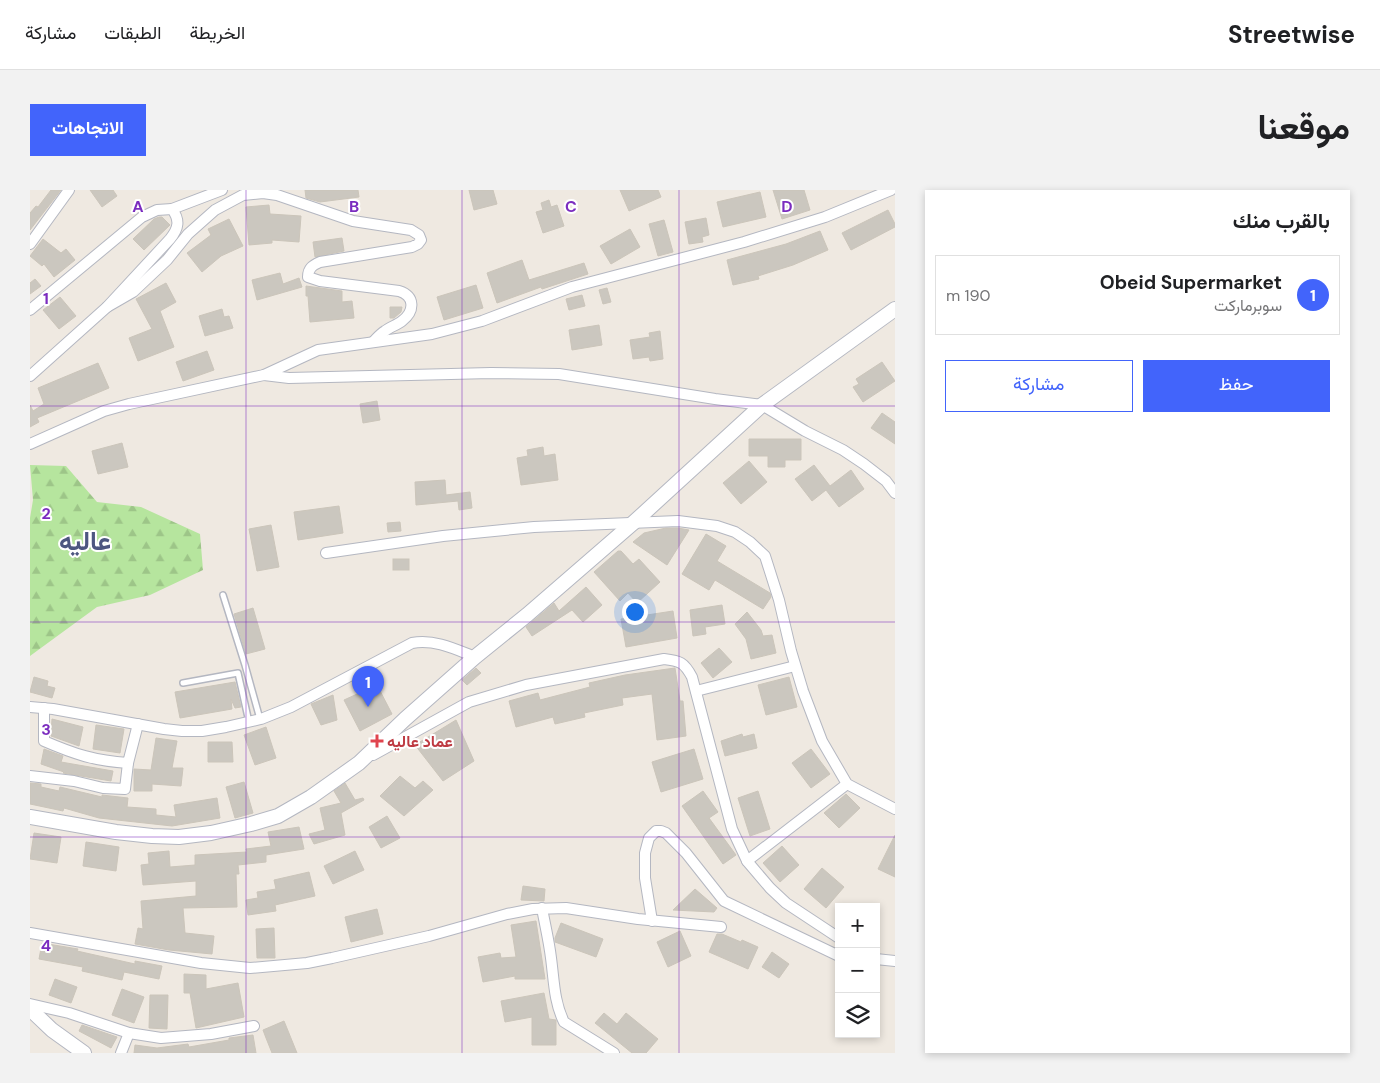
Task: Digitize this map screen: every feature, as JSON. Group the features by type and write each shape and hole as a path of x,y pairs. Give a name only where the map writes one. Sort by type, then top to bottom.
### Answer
{"main road":[{"path":"30,817 116,832 180,837 211,833 278,816 311,797 359,763 475,657 527,616 632,524 762,405 895,309"},
{"path":"30,1009 52,1030 84,1053"}],"street":[{"path":"30,244 68,190"},
{"path":"30,310 142,217 157,210 172,208 222,190"},
{"path":"30,444 104,412 129,404 264,375 318,350 432,334 482,321 572,287 744,242 825,217 891,190"},
{"path":"107,307 133,292 167,260 188,234 215,210 243,195 263,193 277,195 353,221 411,230 420,235 421,240 412,247 320,262 312,266 308,272 308,277 320,281 399,291 406,293 410,297 412,306 407,316 383,332 373,342"},
{"path":"30,376 107,307 176,232 178,217 172,208"},
{"path":"264,375 289,378 490,373 559,374 715,400 762,405 805,431 843,450 886,481 895,493"},
{"path":"326,552 534,526 632,524 671,521 711,525 735,532 750,542 765,556 779,600 803,691 822,740 847,784 895,809"},
{"path":"30,707 164,729 202,731 261,720 316,695 412,643 422,641 434,643 475,657"},
{"path":"359,763 469,702 556,678 664,659 678,660 687,667 692,677 732,829 747,861 770,888 786,903 835,935"},
{"path":"696,691 795,666"},
{"path":"44,708 44,740 69,752 105,762 128,763"},
{"path":"30,776 74,781 103,788 125,788 128,763 138,724"},
{"path":"747,861 847,784"},
{"path":"652,921 645,878 645,854 649,838 656,831 661,831 666,833 686,853 724,901 835,954"},
{"path":"542,908 555,997 560,1014 564,1022 614,1053"},
{"path":"30,933 202,963 250,968 307,963 430,936 507,914 542,908 566,908 652,921 721,927"},
{"path":"880,960 895,961"},
{"path":"30,1004 69,1013 129,1033 161,1038 189,1037 254,1026"},
{"path":"52,1030 70,1053"},
{"path":"121,1053 129,1033"}],"lane":[{"path":"223,595 246,665 261,720"},
{"path":"183,683 238,673 248,722"}],"green space":[{"path":"30,465 66,466 97,502 141,507 200,534 203,570 150,595 97,607 30,656 30,518 33,500"}],"building":[{"path":"51,190 61,190 30,230 30,213 36,206 38,207"},
{"path":"90,190 113,190 117,196 102,207"},
{"path":"305,190 358,190 359,197 320,202 306,198"},
{"path":"469,190 493,190 497,204 474,210"},
{"path":"620,190 658,190 661,197 629,211"},
{"path":"773,190 804,190 810,210 782,219"},
{"path":"760,192 766,217 723,227 717,202"},
{"path":"549,200 551,207 557,205 564,226 543,233 536,212 543,210 541,203"},
{"path":"269,205 270,214 301,216 299,242 272,240 272,243 249,245 246,207"},
{"path":"888,210 895,227 851,250 842,233"},
{"path":"162,217 170,225 144,250 133,239 154,219"},
{"path":"706,218 709,235 702,237 703,242 689,244 685,222"},
{"path":"229,219 243,246 221,256 202,272 187,253 211,235 208,229"},
{"path":"664,220 673,252 658,256 649,224"},
{"path":"630,229 640,247 611,264 600,246"},
{"path":"820,231 828,250 793,265 758,276 759,279 733,285 727,260 786,244"},
{"path":"342,238 344,251 315,257 313,242"},
{"path":"43,239 61,253 66,249 75,260 54,277 44,264 42,266 30,256"},
{"path":"522,260 529,280 584,263 588,274 542,289 541,287 497,303 487,273"},
{"path":"280,273 283,284 299,278 302,287 257,300 252,280"},
{"path":"35,279 41,286 30,294 30,283"},
{"path":"166,283 176,302 160,311 174,347 138,361 129,338 152,329 136,299"},
{"path":"476,285 483,308 444,320 437,297"},
{"path":"306,286 342,291 342,302 352,301 354,318 310,322"},
{"path":"607,288 611,302 603,304 599,290"},
{"path":"582,295 585,306 569,310 566,299"},
{"path":"60,297 76,316 59,329 43,310"},
{"path":"390,307 402,307 401,312 394,318 390,318"},
{"path":"222,309 224,317 229,316 233,328 205,336 199,316"},
{"path":"599,325 602,345 572,350 569,330"},
{"path":"660,331 663,359 650,361 649,357 633,359 630,340 650,337 649,333"},
{"path":"207,351 214,370 183,381 176,362"},
{"path":"882,362 895,381 863,402 853,387 859,384 856,379"},
{"path":"98,363 109,388 37,418 39,422 30,427 30,405 33,411 44,404 38,388"},
{"path":"377,401 380,420 363,423 360,404"},
{"path":"882,413 895,422 895,444 871,428"},
{"path":"749,439 801,439 801,460 785,460 785,467 768,467 768,456 749,456"},
{"path":"122,443 128,467 98,474 92,451"},
{"path":"543,447 544,456 555,454 558,480 521,485 517,458 528,456 527,450"},
{"path":"749,461 767,482 741,504 723,483"},
{"path":"814,465 830,486 851,470 864,489 839,507 826,490 812,501 795,479"},
{"path":"445,480 446,495 470,492 472,508 459,510 458,501 416,505 415,482"},
{"path":"339,506 343,533 298,540 294,512"},
{"path":"400,522 401,531 388,532 387,523"},
{"path":"271,525 279,567 257,571 249,529"},
{"path":"666,528 689,530 667,565 633,542 644,533"},
{"path":"706,534 726,546 717,561 770,593 771,597 763,609 715,580 709,590 682,574"},
{"path":"618,551 621,551 633,564 639,559 660,582 637,603 628,593 620,601 594,572"},
{"path":"393,559 409,559 409,570 393,570"},
{"path":"586,587 602,605 583,622 572,610 532,636 526,627 554,603 559,611"},
{"path":"722,605 725,624 705,627 706,634 693,636 690,610"},
{"path":"253,608 265,649 246,654 234,614"},
{"path":"673,611 677,638 626,647 621,619"},
{"path":"747,612 761,630 763,636 772,635 776,653 751,659 746,639 735,624"},
{"path":"719,648 732,662 713,678 701,663"},
{"path":"476,668 481,673 467,685 462,680"},
{"path":"675,668 680,701 683,701 686,736 657,740 652,694 622,698 623,705 584,713 585,717 555,724 553,717 516,727 509,701 538,693 540,700 590,687 589,683 625,675"},
{"path":"34,677 48,681 47,686 55,688 52,698 30,692"},
{"path":"789,677 797,707 766,715 758,685"},
{"path":"235,682 241,707 235,708 231,699 232,709 180,718 175,692"},
{"path":"377,685 392,714 360,731 344,700"},
{"path":"333,695 337,720 321,725 311,704"},
{"path":"52,719 83,727 79,746 51,736"},
{"path":"456,720 474,761 443,781 415,745"},
{"path":"96,725 124,729 120,753 93,749"},
{"path":"266,727 276,758 255,765 244,735"},
{"path":"742,734 743,737 754,734 757,748 725,756 721,741"},
{"path":"156,738 177,741 172,768 183,768 181,786 152,784 152,791 134,791 134,769 151,770"},
{"path":"208,742 232,742 233,762 208,762"},
{"path":"44,749 63,756 61,762 113,771 111,781 63,773 41,764"},
{"path":"694,749 703,779 661,792 652,762"},
{"path":"811,749 830,774 811,788 792,763"},
{"path":"400,776 415,788 423,781 433,790 404,816 380,796"},
{"path":"244,782 253,813 235,818 226,787"},
{"path":"30,783 41,784 41,787 59,791 60,787 102,797 102,795 128,798 127,807 156,809 156,815 176,817 174,805 217,798 220,818 172,826 99,818 64,808 63,811 30,804"},
{"path":"345,783 355,800 363,798 364,800 341,813 345,835 314,844 309,834 325,830 320,808 341,803 334,791"},
{"path":"703,791 718,812 709,818 736,855 723,864 682,806"},
{"path":"758,791 770,829 750,836 738,798"},
{"path":"846,794 860,808 839,828 824,813"},
{"path":"387,816 400,838 381,848 369,827"},
{"path":"299,827 304,849 266,855 266,862 238,865 239,874 236,874 237,907 183,908 185,933 214,936 212,954 169,950 135,944 138,928 143,929 141,901 196,896 196,881 143,885 141,865 149,864 148,853 169,851 170,867 195,865 195,855 247,852 246,849 271,846 268,832"},
{"path":"34,833 61,837 57,863 30,859"},
{"path":"895,835 895,877 878,869"},
{"path":"86,842 119,847 116,871 83,866"},
{"path":"782,846 799,865 780,882 763,863"},
{"path":"355,851 364,870 333,884 324,866"},
{"path":"822,868 844,887 826,908 804,889"},
{"path":"309,872 315,896 275,905 276,911 248,915 246,900 258,898 257,892 276,889 274,880"},
{"path":"523,886 545,889 544,901 521,900"},
{"path":"695,889 717,908 714,912 673,910"},
{"path":"377,909 383,934 351,942 345,917"},
{"path":"536,921 545,979 515,979 515,976 483,982 478,957 500,953 501,958 516,957 511,925"},
{"path":"561,923 603,939 596,957 555,942"},
{"path":"274,928 275,958 257,958 256,929"},
{"path":"680,931 691,956 668,967 657,942"},
{"path":"717,934 722,934 741,942 742,940 758,947 748,969 709,952"},
{"path":"42,943 78,949 77,951 135,964 135,961 162,966 159,979 124,972 122,980 82,971 83,967 39,959"},
{"path":"772,952 789,964 779,978 762,967"},
{"path":"184,974 206,975 206,989 238,983 244,1017 196,1028 190,993 184,993"},
{"path":"55,979 77,987 71,1003 49,995"},
{"path":"122,989 144,997 134,1023 112,1015"},
{"path":"544,993 549,1019 556,1020 556,1045 532,1045 532,1017 505,1022 501,1001"},
{"path":"150,995 168,995 167,1029 149,1028"},
{"path":"604,1013 617,1024 626,1013 658,1039 646,1053 632,1053 595,1023"},
{"path":"284,1021 297,1053 272,1053 263,1030"},
{"path":"82,1025 117,1037 111,1048 79,1031"},
{"path":"253,1035 256,1053 134,1053 135,1045 157,1048 188,1044 189,1047"}],"place":[{"name":"Obeid Supermarket","path":"368,707"},
{"name":"عماد عاليه","path":"377,741"}],"district":[{"name":"عاليه","path":"85,541"}]}
